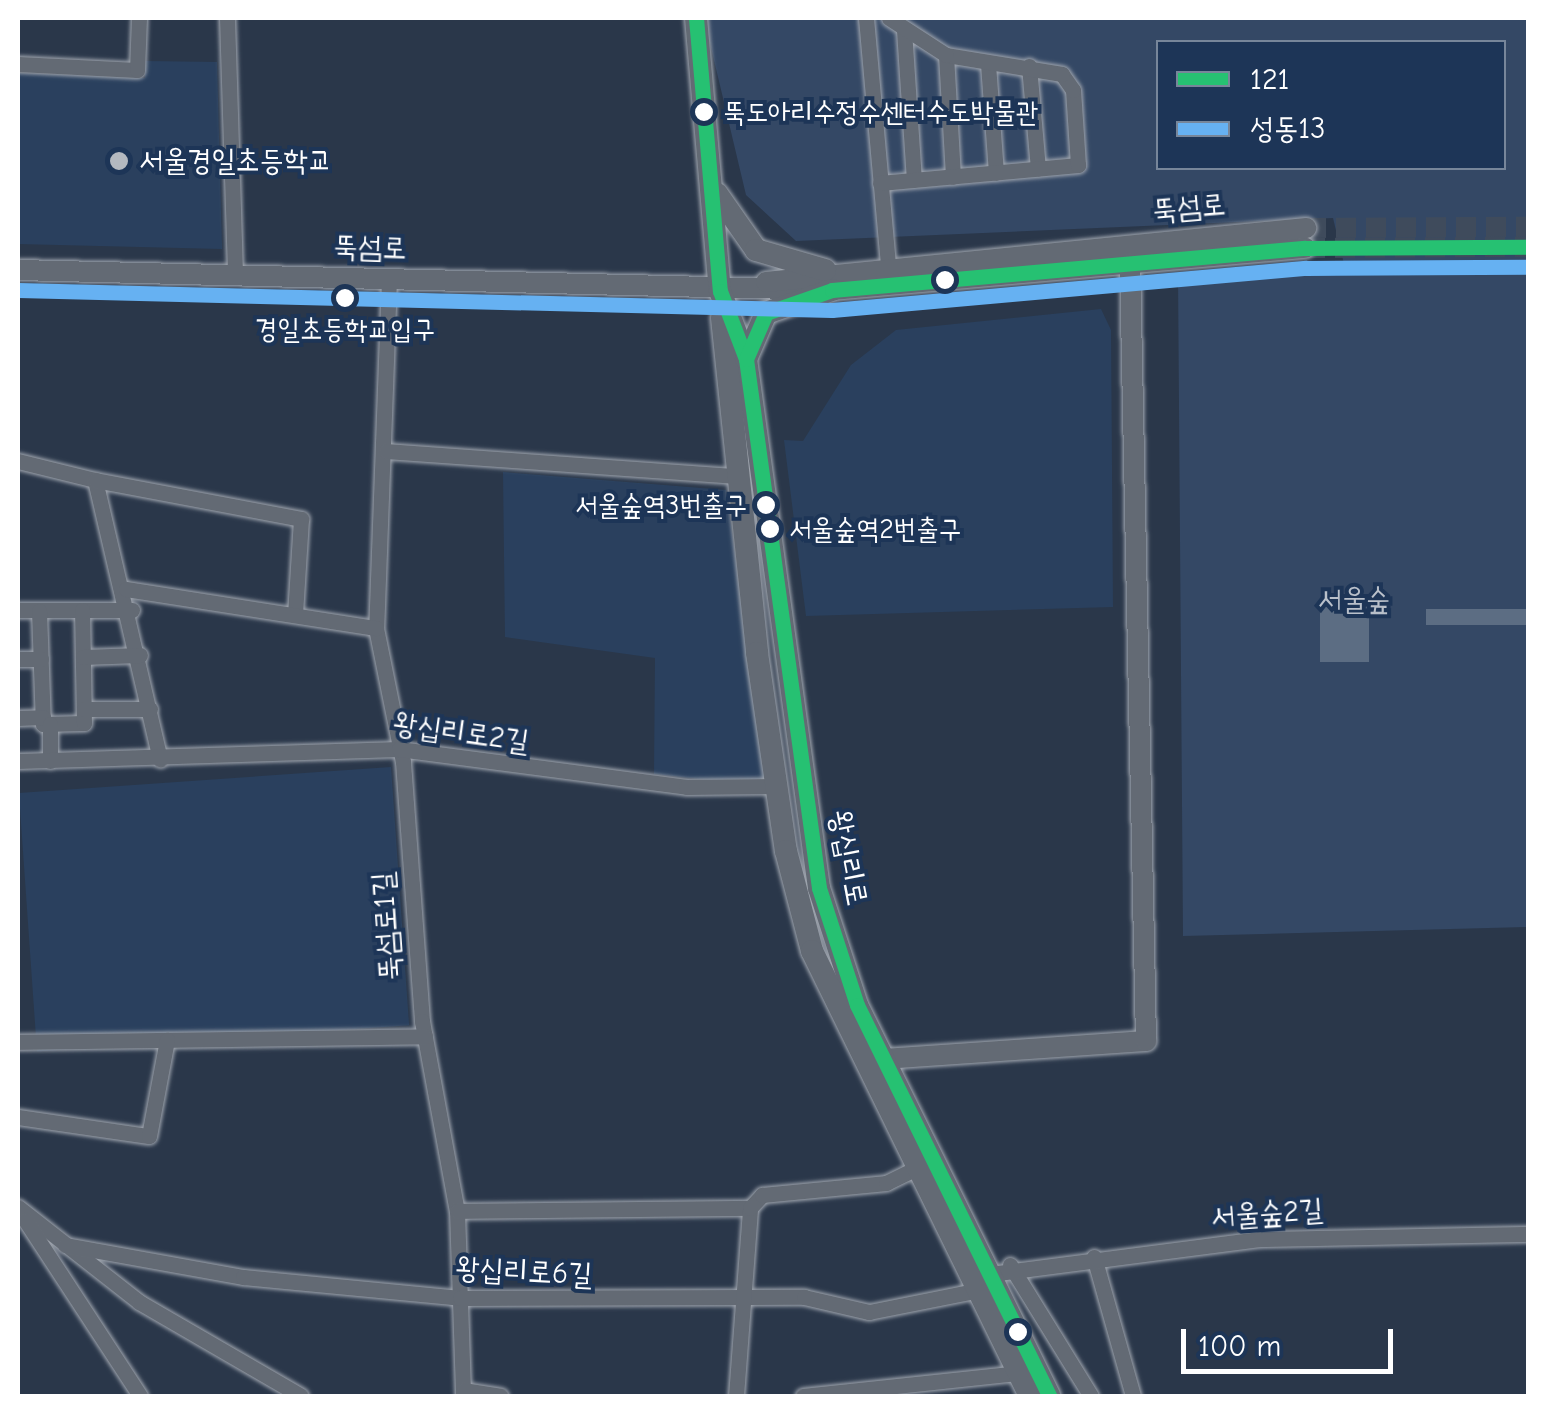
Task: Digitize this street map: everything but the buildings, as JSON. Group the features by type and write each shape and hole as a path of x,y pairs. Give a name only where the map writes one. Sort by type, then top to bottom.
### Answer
{"main road":[{"name":"왕십리로","path":"682,18 720,291 746,359 819,888 873,1058 917,1168 993,1276 1019,1373 1030,1396"},
{"name":"왕십리로","path":"696,18 714,186 736,476 776,786 812,950 993,1276 1049,1396"},
{"path":"714,186 756,250 828,280"},
{"name":"뚝섬로","path":"18,270 388,278 720,291 828,280 1130,263 1306,238 888,264 828,280"},
{"path":"873,1058 1146,1041 1130,263"},
{"path":"746,359 766,313 828,280"}],"street":[{"path":"18,64 136,70 139,18"},
{"path":"227,18 235,275"},
{"path":"866,18 888,264"},
{"path":"880,183 1078,166 1073,90 1062,74 946,56 889,18"},
{"path":"904,30 914,180"},
{"path":"946,56 953,177"},
{"path":"988,64 996,173"},
{"path":"1029,66 1038,169"},
{"name":"뚝섬로1길","path":"388,278 386,451 376,628 398,749 425,1036 457,1211 463,1393"},
{"path":"386,451 736,476"},
{"path":"18,461 95,480 301,519 295,614"},
{"path":"95,480 132,610 160,760"},
{"path":"126,589 376,628"},
{"path":"18,610 132,610"},
{"path":"39,610 50,761"},
{"path":"18,718 84,723 82,610"},
{"path":"83,658 140,655"},
{"path":"18,658 41,659"},
{"path":"84,709 150,709"},
{"name":"왕십리로2길","path":"18,761 160,760 398,749 686,787 776,786"},
{"path":"18,1042 425,1036"},
{"path":"18,1117 149,1136 166,1040"},
{"path":"736,1396 750,1208 762,1195 886,1183 917,1168"},
{"path":"18,1207 139,1302 300,1396"},
{"path":"18,1207 140,1396"},
{"path":"457,1211 750,1208"},
{"name":"서울숲2길","path":"993,1276 1094,1257 1260,1239 1528,1234"},
{"name":"왕십리로6길","path":"65,1245 243,1277 460,1298 804,1297 869,1312 993,1276"},
{"path":"1094,1257 1132,1396"},
{"path":"993,1276 1091,1396"},
{"path":"803,1396 1019,1373"},
{"path":"463,1393 501,1396"}],"shaded area":[{"name":"서울경일초등학교","path":"145,61 217,62 222,249 18,244 18,73 145,78"},
{"path":"1101,309 1111,330 1113,607 806,616 784,440 803,441 851,365 896,330"},
{"path":"503,472 726,490 766,777 744,784 654,774 655,658 505,637"},
{"path":"1320,607 1369,607 1369,662 1320,662"},
{"path":"1426,609 1528,609 1528,625 1426,625"},
{"path":"391,767 409,1025 37,1051 19,793"}],"green space":[{"name":"서울숲","path":"704,18 1528,18 1528,927 1183,936 1178,273 1345,268 1333,218 796,241 746,195"}],"tunnel":[{"path":"1306,228 1528,227"},
{"path":"1305,248 1528,247"}],"transit line":[{"name":"121","path":"696,18 720,291 746,359 819,888 857,1005 1049,1396"},
{"name":"121","path":"746,359 766,313 832,290 1305,248 1528,247"},
{"name":"성동13","path":"18,290 832,310 1306,268 1528,267"}],"place":[{"name":"뚝도아리수정수센터수도박물관","path":"704,112"},
{"name":"서울경일초등학교","path":"119,161"},
{"name":"경일초등학교입구","path":"345,298"},
{"name":"서울숲역3번출구","path":"766,505"},
{"name":"서울숲역2번출구","path":"770,529"}]}
